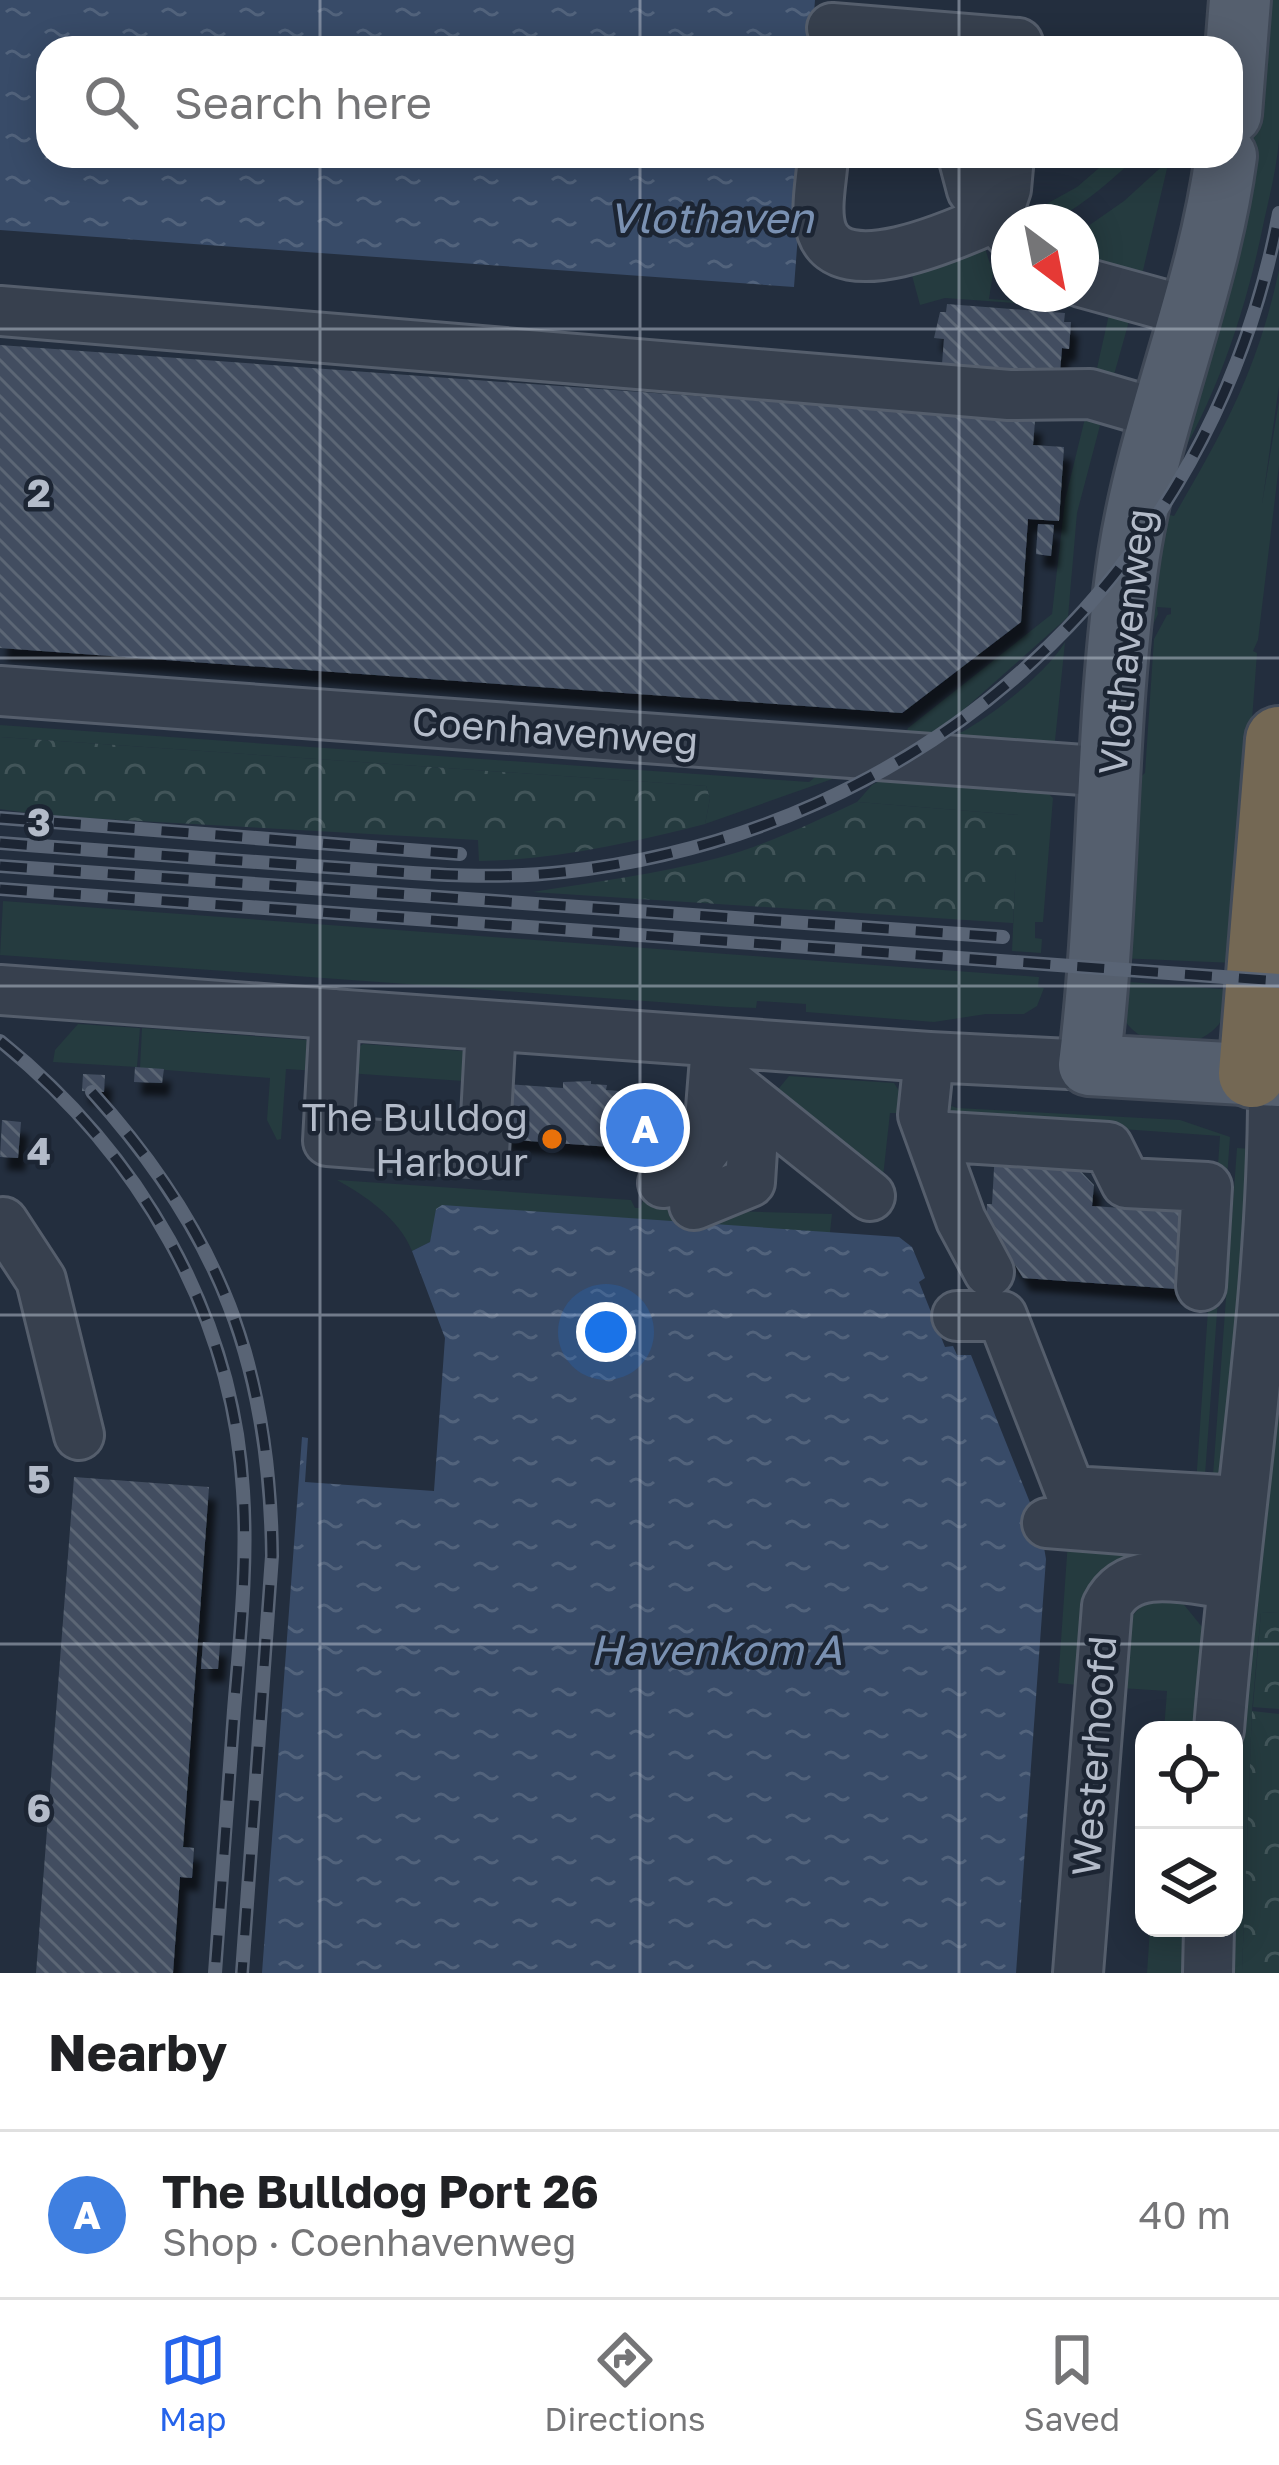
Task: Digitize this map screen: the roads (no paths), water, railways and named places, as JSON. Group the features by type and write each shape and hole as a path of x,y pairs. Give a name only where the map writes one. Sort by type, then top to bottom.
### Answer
{"highway":[{"path":"1268,1075 1279,740"}],"main road":[{"path":"1237,36 1240,0"},
{"name":"Vlothavenweg","path":"1090,1065 1129,556 1224,168"},
{"path":"1090,1065 1268,1075"}],"street":[{"path":"832,26 996,30"},
{"path":"823,168 820,230 841,252 897,254 991,228"},
{"path":"966,168 972,190 991,211"},
{"path":"1005,204 1008,168"},
{"path":"1099,287 1190,312"},
{"path":"0,311 1009,395 1090,394 1162,415"},
{"name":"Coenhavenweg","path":"0,691 1111,772"},
{"path":"0,990 491,1026 715,1057 1090,1065"},
{"path":"335,1014 328,1141 484,1153 491,1026"},
{"path":"715,1057 755,1104 870,1196"},
{"path":"715,1057 708,1146 678,1194 751,1182 755,1104"},
{"path":"929,1058 923,1114 961,1220 989,1272"},
{"path":"1220,1721 1273,1139 1268,1075"},
{"path":"931,1136 1108,1147 1126,1183 1207,1187 1201,1286"},
{"path":"3,1222 41,1280 79,1436"},
{"path":"957,1316 1002,1316 1070,1491 1236,1541"},
{"path":"1047,1523 1236,1541"},
{"name":"Westerhoofd","path":"1078,1973 1107,1606 1119,1588 1236,1541"},
{"path":"1208,1973 1209,1937"}],"water":[{"name":"Vlothaven","path":"0,0 815,0 812,36 36,36 36,168 803,168 794,287 0,230"},
{"name":"Havenkom A","path":"442,1205 899,1237 912,1247 925,1278 919,1282 945,1347 953,1346 957,1355 971,1355 1041,1530 1046,1559 1016,1973 262,1973 302,1437 308,1438 305,1482 434,1491 445,1338 412,1251 430,1242 436,1209"}],"railway":[{"path":"0,843 415,873 533,875 695,847 818,803 931,741 1032,662 1118,569 1190,462 1244,343 1279,213"},
{"path":"0,818 460,854"},
{"path":"0,866 1003,937"},
{"path":"0,889 1279,981"},
{"path":"0,1041 95,1133 170,1240 220,1361 235,1425 243,1491 244,1573 215,1973"},
{"path":"92,1092 174,1198 205,1251 248,1363 261,1423 272,1556 242,1973"}],"place":[{"name":"The Bulldog Port 26","path":"645,1128"},
{"name":"The Bulldog Harbour","path":"552,1139"}]}
